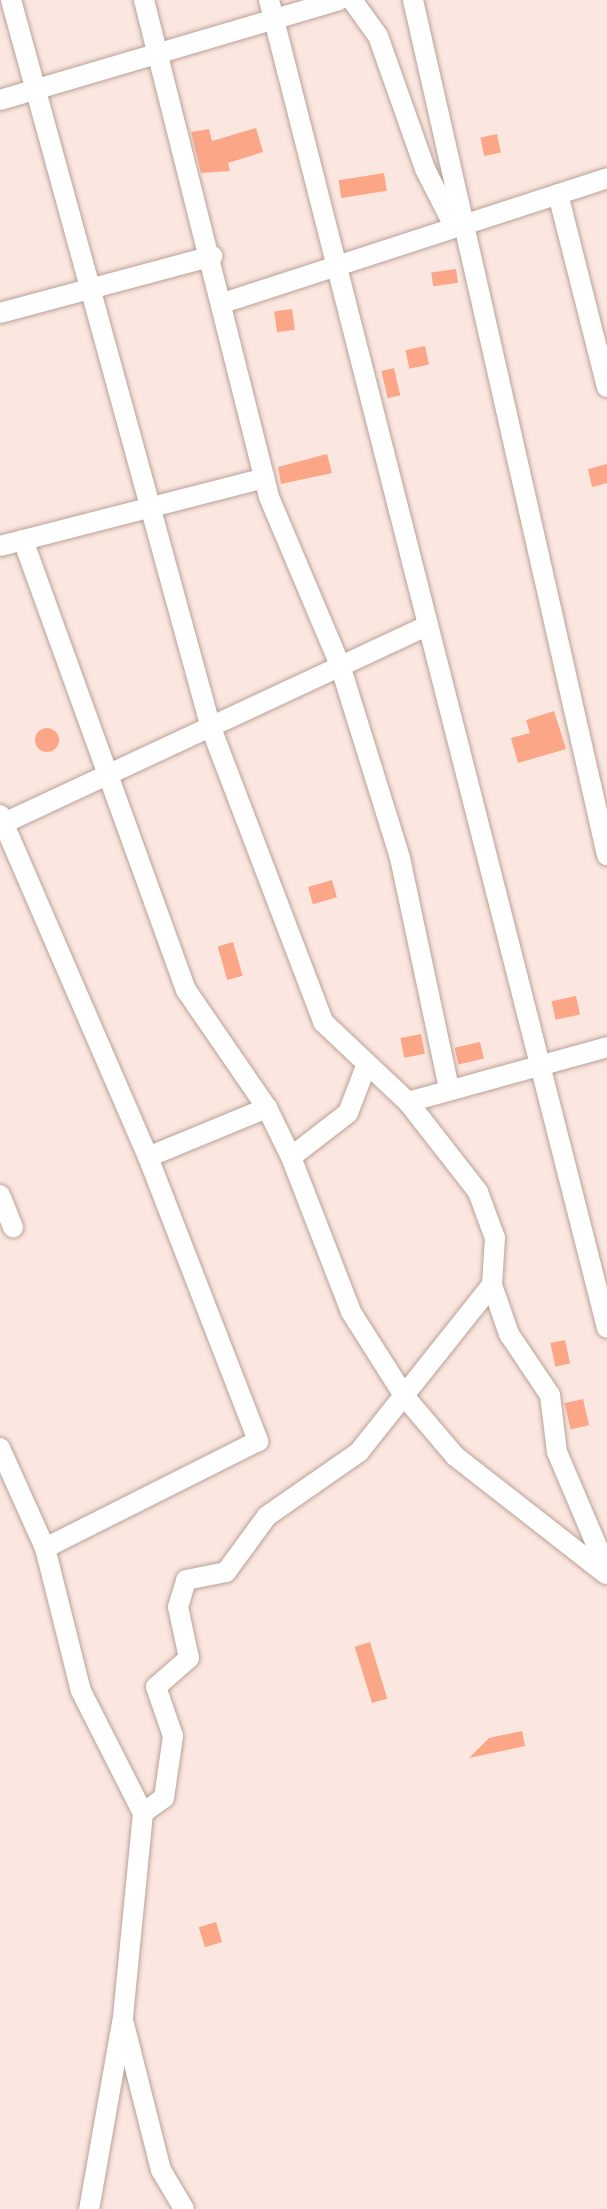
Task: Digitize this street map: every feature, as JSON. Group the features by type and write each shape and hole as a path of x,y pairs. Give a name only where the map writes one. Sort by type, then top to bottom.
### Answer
{"street":[{"path":"11,0 33,90 92,288 211,728 323,1022 366,1066 408,1102 478,1192 495,1238 492,1285 509,1334 550,1395 559,1419 557,1452 607,1572"},
{"path":"144,0 212,256 264,478 340,665 400,858 449,1089"},
{"path":"0,100 158,52 272,9 339,0"},
{"path":"352,0 378,36 425,169 460,224"},
{"path":"413,0 460,224 607,855"},
{"path":"272,9 540,1065 599,1261 607,1328"},
{"path":"223,303 607,178"},
{"path":"558,194 607,387"},
{"path":"0,313 212,256"},
{"path":"0,546 264,478"},
{"path":"23,540 186,990 267,1108 291,1157 351,1312 405,1397 455,1456 607,1572"},
{"path":"45,1548 258,1441 148,1157 1,821 211,728 428,625"},
{"path":"408,1102 607,1047"},
{"path":"291,1157 348,1113 366,1066"},
{"path":"148,1157 267,1108"},
{"path":"0,1195 13,1228"},
{"path":"143,1813 164,1798 173,1736 156,1687 189,1658 178,1607 186,1580 226,1572 267,1516 359,1452 492,1285"},
{"path":"0,1448 45,1548 81,1691 143,1813 123,2017 89,2209"},
{"path":"123,2017 161,2170 184,2209"}],"building":[{"path":"256,128 263,152 228,163 230,171 201,173 191,132 209,129 212,141"},
{"path":"497,134 501,153 484,156 480,138"},
{"path":"384,173 387,191 341,198 339,180"},
{"path":"456,269 458,283 433,286 431,272"},
{"path":"292,309 295,330 277,332 274,312"},
{"path":"425,346 429,365 409,369 405,350"},
{"path":"394,368 400,395 388,398 381,371"},
{"path":"327,454 332,473 281,484 278,467"},
{"path":"607,464 607,483 592,487 588,469"},
{"path":"554,711 566,749 518,763 511,738 530,733 526,720"},
{"path":"47,728 56,731 59,740 56,749 47,752 38,749 35,740 38,731"},
{"path":"332,880 337,897 313,904 308,887"},
{"path":"233,942 243,976 227,980 218,946"},
{"path":"576,996 580,1015 555,1020 552,1001"},
{"path":"421,1034 425,1054 404,1058 400,1038"},
{"path":"480,1042 484,1059 458,1064 455,1048"},
{"path":"565,1340 570,1363 555,1367 550,1343"},
{"path":"583,1399 589,1425 571,1430 564,1403"},
{"path":"370,1642 387,1698 372,1703 355,1647"},
{"path":"522,1731 525,1746 469,1758 489,1738"},
{"path":"216,1922 222,1942 205,1947 199,1927"}]}
